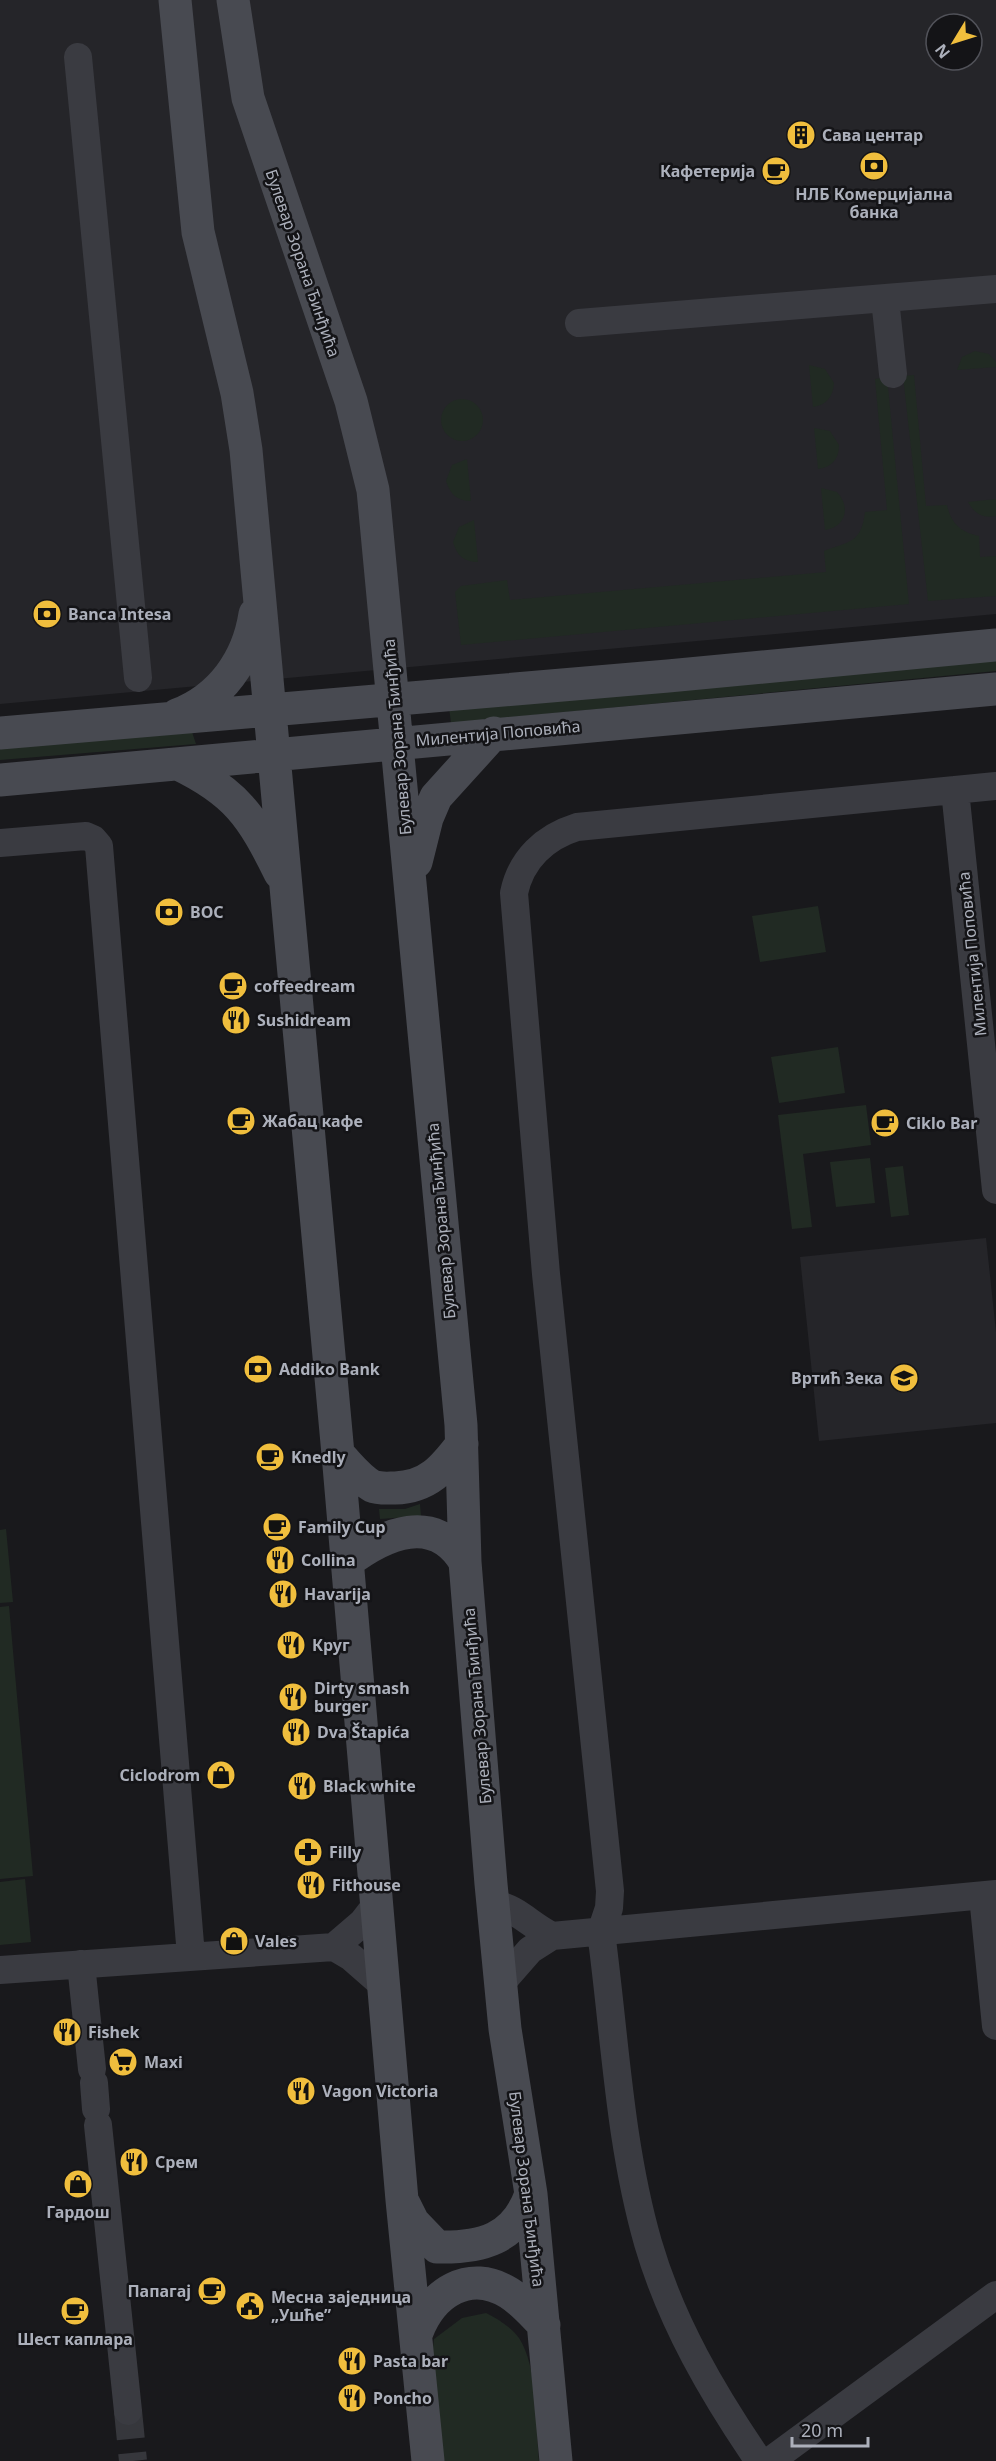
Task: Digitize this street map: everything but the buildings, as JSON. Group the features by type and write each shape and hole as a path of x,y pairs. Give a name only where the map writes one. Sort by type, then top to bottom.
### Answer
{"street":[{"path":"175,0 198,232 242,419 271,710 402,2200 417,2332 428,2461"},
{"name":"Булевар Зорана Ђинђића","path":"233,0 248,98 351,401 365,451 375,512 462,1444 465,1562 505,2029 531,2194 556,2461"},
{"path":"78,57 138,678"},
{"path":"579,323 996,289"},
{"path":"885,299 893,374"},
{"path":"167,719 207,700 224,685 237,667 254,625 258,576"},
{"path":"0,733 996,645"},
{"name":"Милентија Поповића","path":"0,780 494,733 996,689"},
{"path":"411,884 432,804 444,787 494,733"},
{"path":"178,764 206,778 246,810 287,887"},
{"path":"759,2461 704,2374 678,2321 648,2244 629,2156 601,1932 609,1908 609,1876 546,1274 514,893 517,877 528,860 548,839 577,827 996,786"},
{"name":"Милентија Поповића","path":"955,790 996,1190"},
{"path":"0,843 86,836 93,839 99,846 191,1956"},
{"path":"338,1454 360,1478 375,1487 404,1488 417,1486 432,1479 443,1470 462,1444"},
{"path":"347,1562 380,1539 402,1533 425,1532 457,1549 465,1562"},
{"path":"502,1982 530,1950 552,1936 990,1895 996,2026"},
{"path":"494,1904 511,1907 533,1926 552,1936"},
{"path":"334,1947 362,1923 376,1905"},
{"path":"0,1970 334,1947 351,1957 383,1985"},
{"path":"81,1964 128,2411"},
{"path":"402,2200 412,2222 437,2247 467,2248 489,2241 518,2222 531,2194"},
{"path":"417,2332 423,2316 434,2302 444,2293 469,2283 490,2284 509,2293 543,2325"},
{"path":"770,2461 996,2295"}],"shaded area":[{"path":"0,0 996,0 996,614 0,704"},
{"path":"975,351 989,354 996,362 996,367 957,370 962,357"},
{"path":"809,365 825,369 834,383 828,400 813,407"},
{"path":"914,375 926,506 947,505 957,526 979,536 980,557 996,556 996,596 928,601 903,376"},
{"path":"887,377 909,604 461,645 455,592 461,586 507,580 510,600 826,572 824,551 847,543 857,536 865,512 887,510 875,379"},
{"path":"462,399 477,405 483,420 477,435 462,441 447,435 441,420 447,405"},
{"path":"814,428 830,431 839,445 834,462 818,469"},
{"path":"467,459 471,501 455,496 446,481 452,465"},
{"path":"821,488 837,492 845,510 842,521 838,525 825,530"},
{"path":"996,499 996,516 991,517 979,514 968,502"},
{"path":"474,520 478,562 462,557 453,542 459,527"},
{"path":"996,656 996,671 451,723 449,707"},
{"path":"191,729 196,744 0,760 0,744"},
{"path":"818,906 826,952 760,962 752,916"},
{"path":"838,1047 845,1093 779,1103 771,1057"},
{"path":"866,1105 871,1145 803,1154 812,1227 792,1229 778,1115"},
{"path":"870,1158 875,1203 836,1207 830,1162"},
{"path":"903,1166 909,1215 891,1217 885,1168"},
{"name":"Вртић Зека","path":"986,1238 996,1332 996,1423 819,1441 800,1257"},
{"path":"420,1504 421,1516 380,1519 379,1509 405,1509"},
{"path":"6,1529 13,1602 0,1603 0,1530"},
{"path":"9,1606 33,1876 0,1879 0,1607"},
{"path":"25,1879 31,1942 0,1945 0,1882"},
{"path":"486,2313 512,2330 525,2350 533,2380 539,2461 437,2461 429,2382 434,2339 462,2318"}],"tunnel":[{"path":"128,2411 133,2461"}],"place":[{"name":"Сава центар","path":"801,135"},
{"name":"НЛБ Комерцијална банка","path":"874,166"},
{"name":"Кафетерија","path":"776,171"},
{"name":"Banca Intesa","path":"47,614"},
{"name":"BOC","path":"169,912"},
{"name":"coffeedream","path":"233,986"},
{"name":"Sushidream","path":"236,1020"},
{"name":"Жабац кафе","path":"241,1121"},
{"name":"Ciklo Bar","path":"885,1123"},
{"name":"Addiko Bank","path":"258,1369"},
{"name":"Вртић Зека","path":"904,1378"},
{"name":"Knedly","path":"270,1457"},
{"name":"Family Cup","path":"277,1527"},
{"name":"Collina","path":"280,1560"},
{"name":"Havarija","path":"283,1594"},
{"name":"Круг","path":"291,1645"},
{"name":"Dirty smash burger","path":"293,1697"},
{"name":"Dva Štapića","path":"296,1732"},
{"name":"Ciclodrom","path":"221,1775"},
{"name":"Black white","path":"302,1786"},
{"name":"Filly","path":"308,1852"},
{"name":"Fithouse","path":"311,1885"},
{"name":"Vales","path":"234,1941"},
{"name":"Fishek","path":"67,2032"},
{"name":"Maxi","path":"123,2062"},
{"name":"Vagon Victoria","path":"301,2091"},
{"name":"Срем","path":"134,2162"},
{"name":"Гардош","path":"78,2184"},
{"name":"Папагај","path":"212,2291"},
{"name":"Месна заједница „Ушће”","path":"250,2306"},
{"name":"Шест каплара","path":"75,2311"},
{"name":"Pasta bar","path":"352,2361"},
{"name":"Poncho","path":"352,2398"}]}
